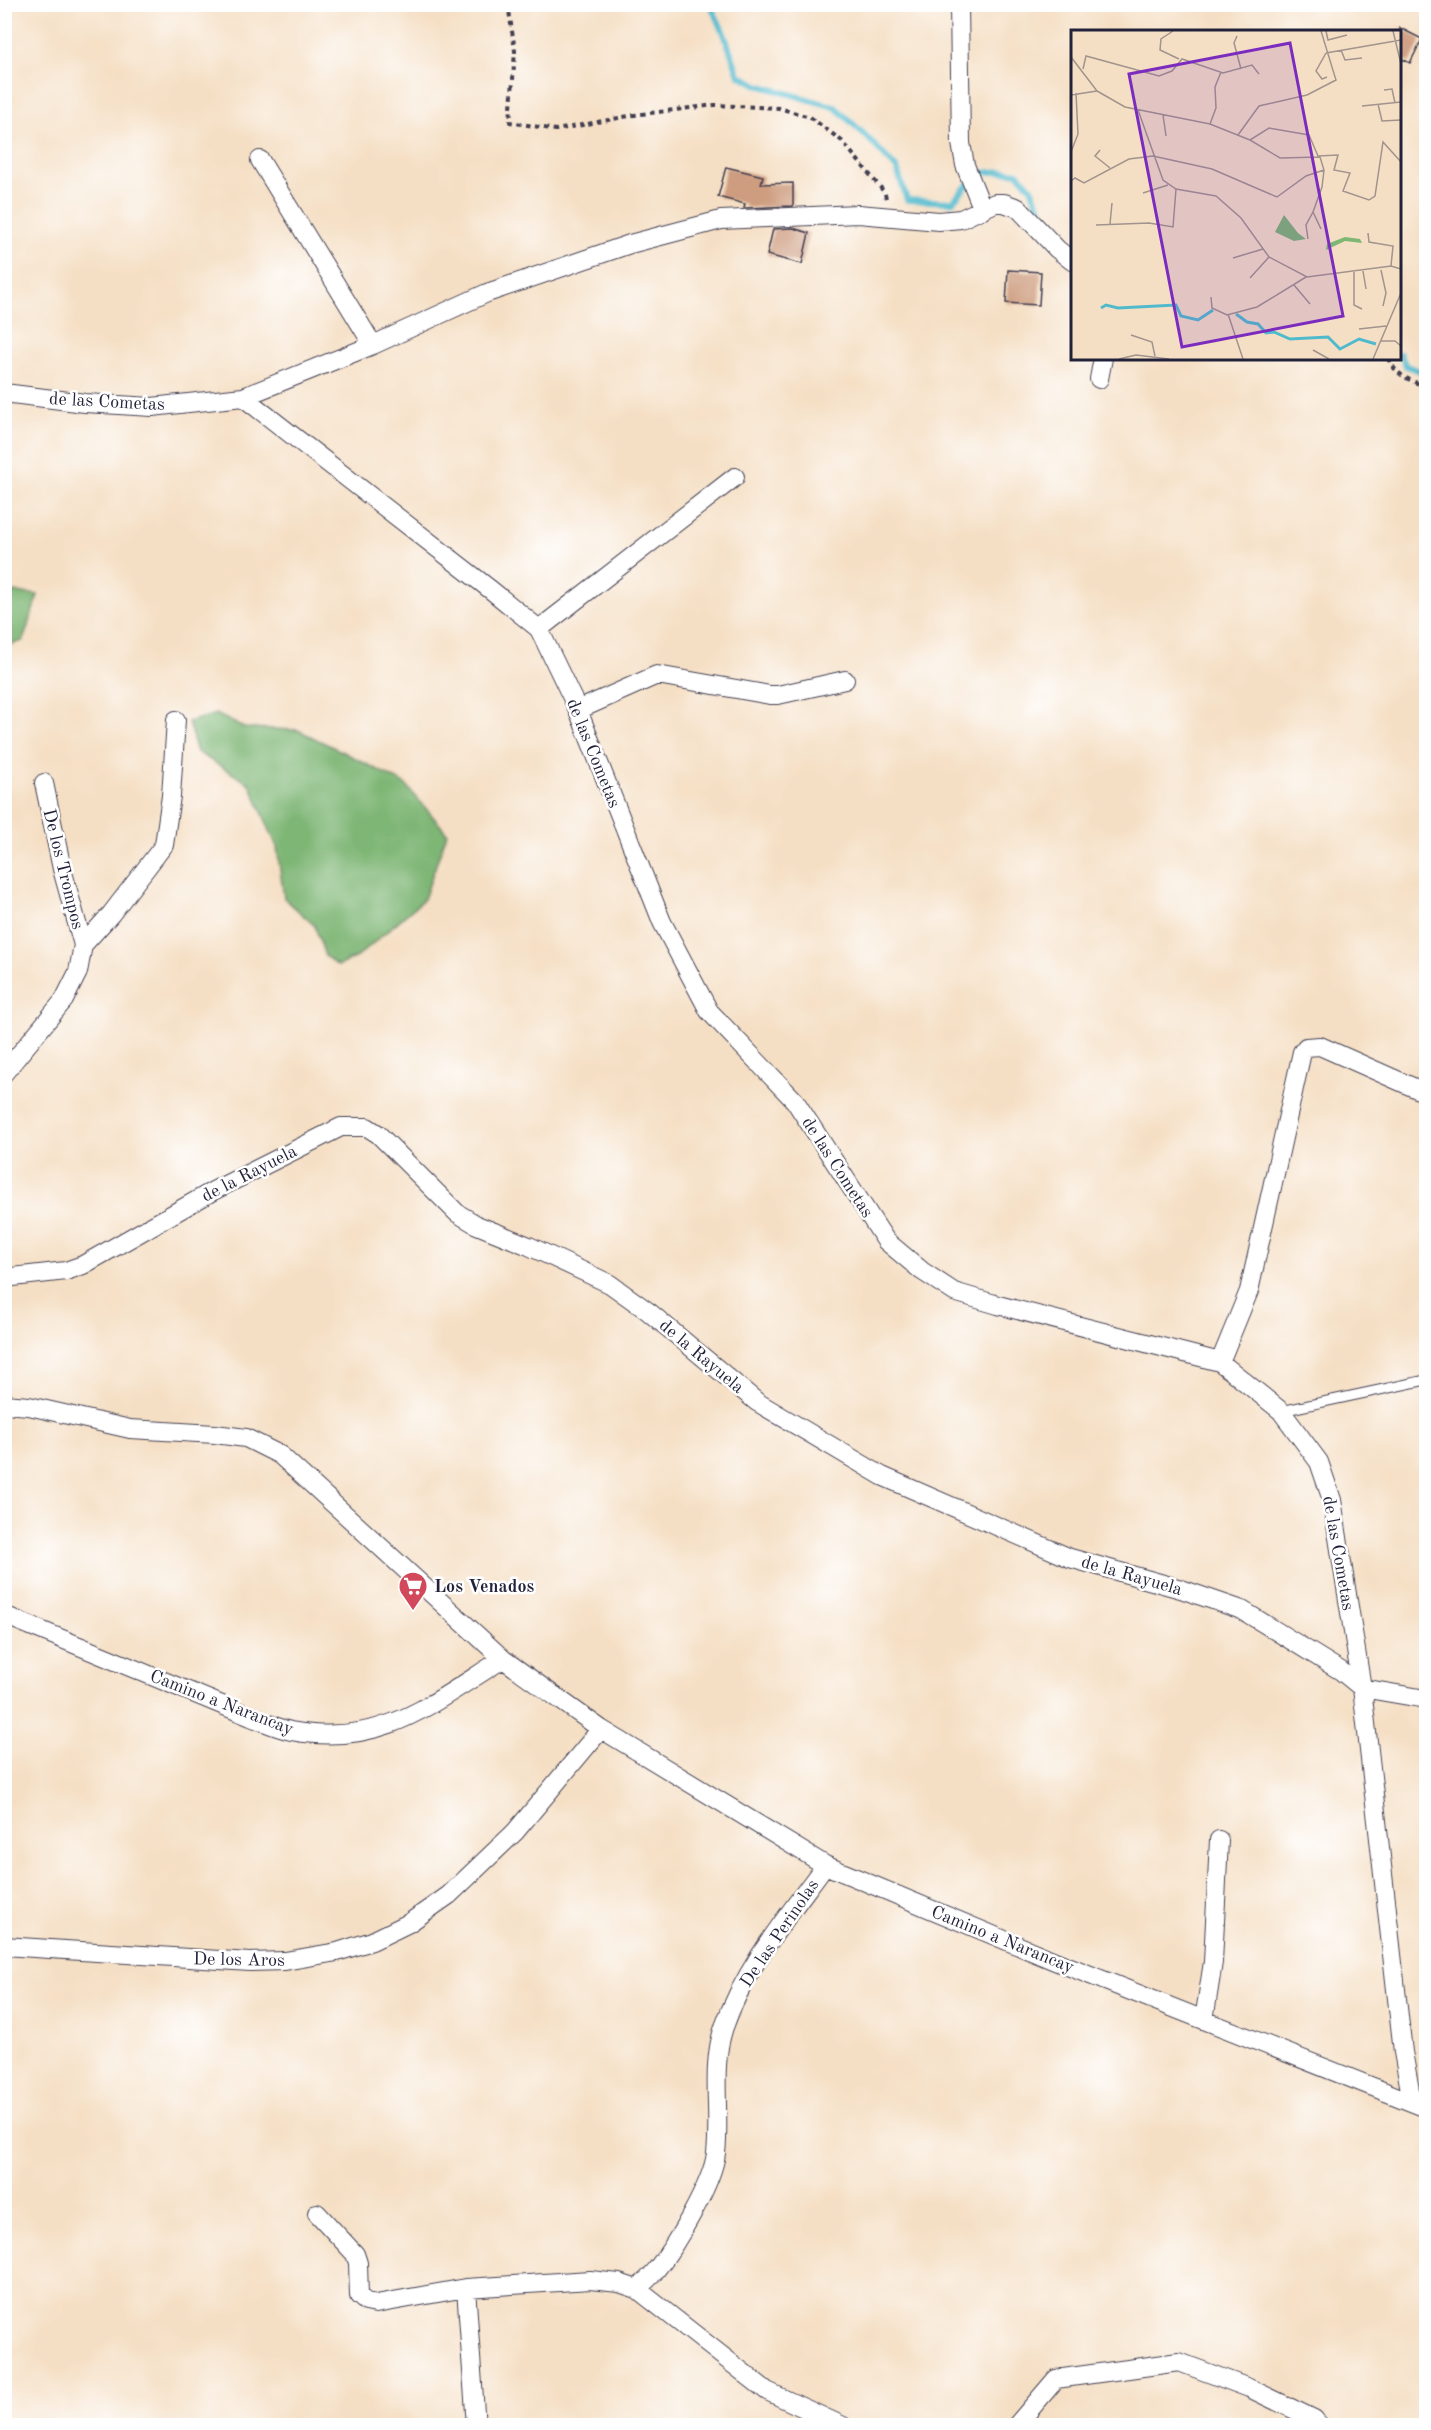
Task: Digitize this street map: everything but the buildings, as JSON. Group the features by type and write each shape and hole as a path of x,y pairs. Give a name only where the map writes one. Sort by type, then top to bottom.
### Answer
{"street":[{"path":"959,4 961,143 965,165 983,210"},
{"path":"260,160 373,345"},
{"path":"243,397 373,345 487,293 630,244 721,220 812,214 889,215 939,222 961,219 995,203 1018,208 1057,249 1071,260"},
{"path":"1099,379 1103,360"},
{"name":"de las Cometas","path":"4,393 85,403 152,407 243,397 482,582 539,629 578,710 662,922 709,1011 795,1101 886,1241 922,1271 954,1292 1220,1362 1281,1411 1319,1462 1332,1500 1362,1688 1403,2052 1419,2105"},
{"path":"539,629 735,477"},
{"path":"578,710 657,675 770,695 845,680"},
{"path":"83,945 118,906 164,845 171,796 176,720"},
{"name":"De los Trompos","path":"4,1073 64,1000 78,972 83,945 62,869 44,783"},
{"path":"1220,1362 1249,1291 1302,1052 1306,1047 1320,1046 1426,1093"},
{"name":"de la Rayuela","path":"4,1278 66,1271 83,1265 213,1191 341,1127 367,1127 378,1134 457,1213 477,1225 529,1246 610,1284 650,1312 758,1402 882,1476 1070,1557 1181,1589 1242,1610 1341,1671 1362,1688 1426,1699"},
{"name":"Camino a Narancay","path":"4,1404 29,1406 130,1429 246,1438 280,1455 503,1659 601,1729 825,1865 1044,1956 1419,2105"},
{"name":"Camino a Narancay","path":"4,1615 251,1717 289,1730 325,1736 364,1733 405,1719 503,1659"},
{"name":"De los Aros","path":"4,1946 262,1962 285,1961 337,1952 372,1941 409,1923 449,1895 515,1832 601,1729"},
{"path":"1204,2020 1213,1962 1220,1840"},
{"name":"De las Perinolas","path":"637,2289 656,2271 696,2207 711,2175 716,2154 716,2066 723,2028 762,1953 825,1865"},
{"path":"317,2213 355,2254 358,2263 360,2296 366,2302 376,2304 466,2288 590,2280 619,2283 637,2289 767,2391 843,2426"},
{"path":"466,2288 477,2426"},
{"path":"1016,2426 1056,2379 1179,2362 1249,2388 1314,2419 1320,2426"}],"lane":[{"path":"1281,1411 1426,1380"}],"path":[{"path":"508,4 515,51 510,122 556,130 634,115 715,105 779,108 810,117 842,141 885,193 889,215"},
{"path":"1390,360 1391,365 1411,382 1426,386"}],"green space":[{"path":"5,591 38,595 23,641 5,646"},
{"path":"216,714 244,728 298,730 343,752 405,784 447,833 424,899 358,956 338,966 325,956 315,926 284,898 277,847 250,784 197,752 188,722"}],"waterway":[{"path":"710,4 723,31 739,75 758,85 835,107 897,169 907,200 952,202 980,175 994,171 1018,173 1031,188 1047,224 1057,237"},
{"path":"1401,356 1406,366 1426,373"}],"place":[{"name":"Los Venados","path":"413,1612"}]}
